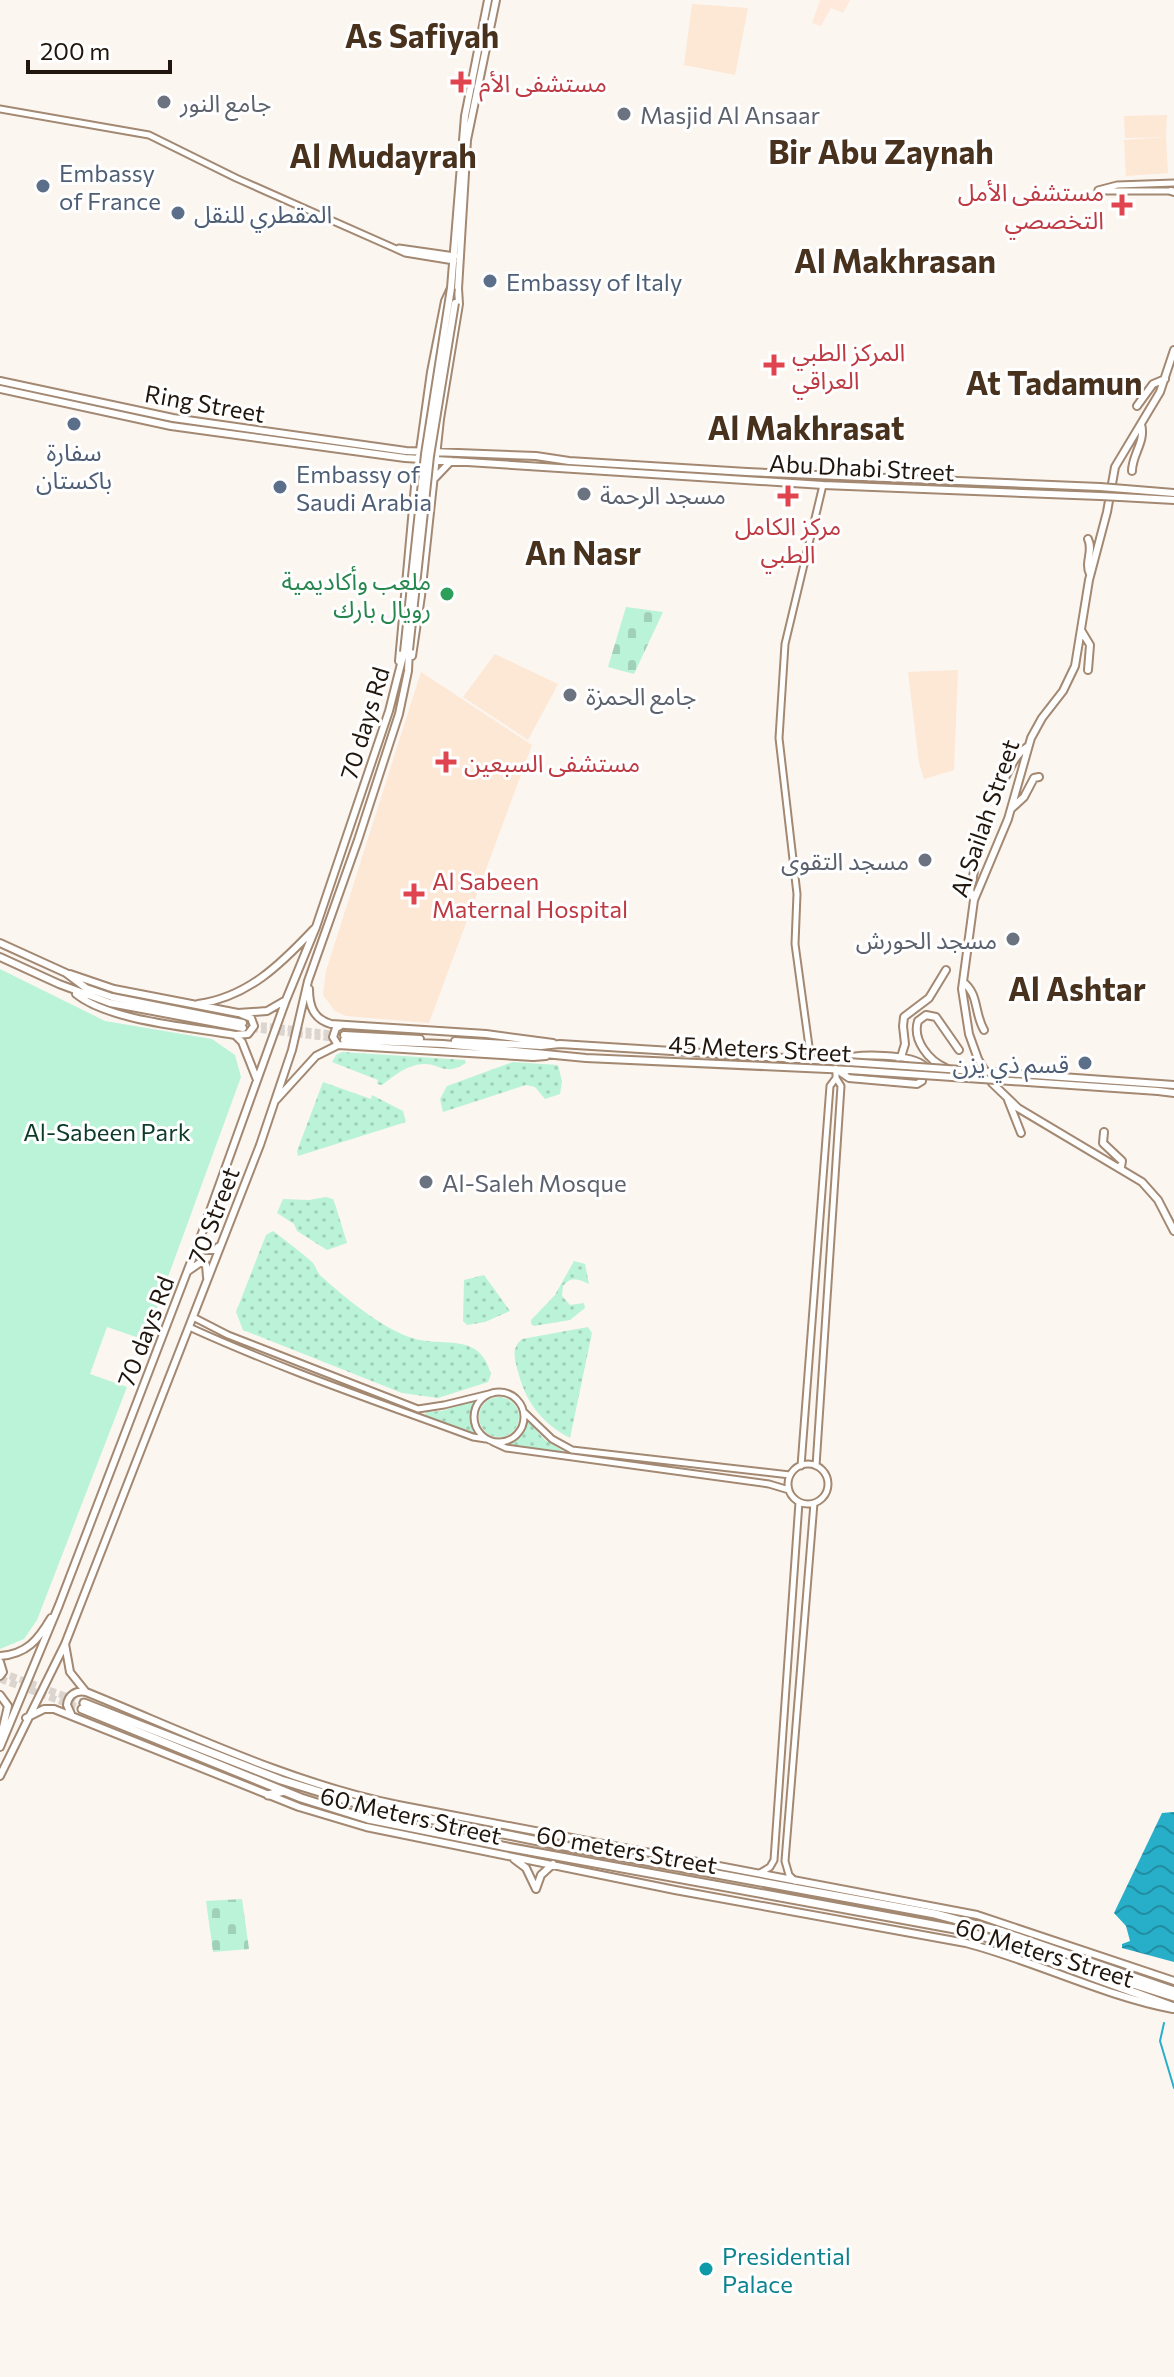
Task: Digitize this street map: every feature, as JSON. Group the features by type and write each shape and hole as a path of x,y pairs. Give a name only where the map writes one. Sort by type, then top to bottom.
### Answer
{"highway":[{"name":"60 meters Street","path":"83,1706 305,1788 373,1808 509,1831 935,1914 1003,1932 1174,1988 966,1931 507,1851 368,1819 284,1791 83,1706"},
{"path":"268,1795 284,1791"},
{"path":"507,1851 509,1831"},
{"path":"998,1942 1174,2008"}],"main road":[{"path":"406,651 434,428 455,303 454,258 465,116 488,0"},
{"path":"406,651 425,454 455,288 467,140 496,0"},
{"path":"399,671 398,651 424,418 445,301 455,288"},
{"path":"408,671 421,596 440,419 459,304 455,288"},
{"name":"Al Sailah Street","path":"1174,350 1165,379 1115,467 1091,574 1077,659 1070,679 1035,727 1027,747 1011,809 974,900 963,982 966,1025 978,1059 992,1083 1008,1100 1040,1122 1121,1167 1150,1191 1174,1231"},
{"path":"1137,406 1153,384 1165,379"},
{"name":"Ring Street","path":"0,381 172,422 316,438 405,455"},
{"name":"Ring Street","path":"0,389 313,447 405,455"},
{"path":"424,418 426,423 433,425 440,419"},
{"path":"1132,471 1135,454 1144,438 1141,424"},
{"path":"304,445 309,442 307,437"},
{"path":"432,484 450,458 438,437"},
{"path":"313,447 311,442 316,438"},
{"path":"418,468 405,455 421,441"},
{"name":"Abu Dhabi Street","path":"405,455 823,485 1120,497 1174,493"},
{"path":"532,457 536,462 532,466"},
{"name":"Abu Dhabi Street","path":"450,458 532,457 691,468 1100,487 1174,500"},
{"path":"548,467 545,462 549,459"},
{"path":"690,476 691,468"},
{"path":"415,486 425,480 432,484"},
{"path":"1088,539 1091,574"},
{"path":"1081,630 1090,645 1088,670"},
{"name":"70 Street","path":"0,1776 65,1644 274,1101 292,1050 308,981 399,714 408,671 406,651"},
{"name":"70 days Rd","path":"0,1747 59,1605 316,927 389,711 406,651"},
{"path":"995,794 1007,779 1018,754 1027,747"},
{"path":"1011,809 1024,797 1033,779 1039,777"},
{"path":"974,900 970,890 975,867"},
{"path":"192,1005 231,996 267,975 316,927"},
{"path":"0,943 66,973 114,989 238,1013 251,1018 254,1026 248,1034 235,1035 126,1015 87,1002 71,989"},
{"path":"0,957 71,989 138,1010 243,1026 112,997 86,988 66,973"},
{"path":"898,1058 905,1048 904,1017 929,998 946,970"},
{"path":"308,981 309,998 315,1015 322,1021 340,1026 486,1034 560,1044"},
{"path":"963,982 974,994 978,1019 984,1030"},
{"path":"238,1013 267,1011 286,1000"},
{"path":"953,1070 935,1063 927,1055 916,1031 918,1021 926,1015 936,1017 959,1050"},
{"path":"340,1026 333,1032 333,1037 342,1040"},
{"path":"235,1035 242,1042 257,1081"},
{"path":"274,1101 316,1056 342,1040"},
{"name":"45 Meters Street","path":"342,1040 560,1044 811,1059 1159,1088 1174,1085"},
{"name":"45 Meters Street","path":"342,1040 533,1057 553,1055 836,1069 846,1064 953,1070 1159,1088 1174,1093"},
{"path":"836,1069 849,1078 917,1084 922,1081 924,1066 921,1062 898,1058 851,1056 846,1064"},
{"path":"1008,1100 1021,1133"},
{"path":"1104,1132 1103,1143 1122,1161 1121,1167"},
{"path":"202,1233 202,1245 206,1250 215,1250 221,1245"},
{"path":"187,1271 197,1263 204,1263 207,1280"},
{"path":"0,1656 26,1650 38,1640 59,1605"},
{"path":"65,1644 70,1672 86,1692"},
{"path":"0,1662 3,1672 0,1676"},
{"path":"74,1716 68,1708 69,1698 76,1692 86,1692"},
{"name":"60 Meters Street","path":"86,1692 255,1760 382,1802 509,1831 977,1915 1174,1988"},
{"path":"0,1695 8,1706 0,1740"},
{"name":"60 Meters Street","path":"26,1718 47,1709 74,1716 268,1795 366,1827 507,1851 675,1890 966,1943 1174,2008"},
{"path":"507,1851 526,1868 536,1889 541,1875 553,1864"}],"street":[{"path":"0,109 149,135 236,178 394,248 454,258"},
{"path":"1117,185 1173,189 1098,190 1117,185"},
{"path":"811,1068 795,944 797,894 779,738 785,644 823,485"},
{"path":"816,1466 841,1086 836,1078 836,1069"},
{"path":"801,1466 830,1086 836,1078"},
{"path":"193,1317 228,1335 418,1409 493,1393 513,1396 525,1413 571,1454 769,1484 789,1490 799,1502 785,1734 774,1860 770,1867 757,1875"},
{"path":"189,1327 377,1402 506,1448 790,1475 801,1466 816,1466 824,1472 827,1485 824,1496 814,1503 799,1502"},
{"path":"486,1439 476,1428 474,1413 481,1399 493,1393"},
{"path":"377,1402 380,1395"},
{"path":"414,1416 418,1409"},
{"path":"493,1442 502,1443 517,1436 522,1429 525,1413"},
{"path":"789,1490 790,1475"},
{"path":"796,1882 789,1875 785,1861 814,1503"},
{"path":"785,1734 795,1732"}],"shaded area":[{"path":"820,0 850,0 843,13 831,8 821,26 812,23"},
{"path":"692,4 748,8 735,75 684,65"},
{"path":"1167,115 1168,173 1126,176 1124,140 1165,137 1125,138 1124,116"},
{"path":"495,654 558,684 528,740 463,697"},
{"path":"958,670 954,770 924,779 919,763 908,672"},
{"name":"Al Sabeen Maternal Hospital","path":"421,672 532,745 429,1023 346,1016 335,1011 323,995 326,971"}],"green space":[{"path":"626,607 663,612 634,674 608,667"},
{"name":"Al-Sabeen Park","path":"0,969 105,1021 212,1039 235,1055 241,1077 145,1340 107,1327 90,1374 127,1387 37,1620 24,1639 0,1649"},
{"path":"342,1052 465,1060 466,1063 453,1069 429,1064 411,1066 382,1085 377,1084 378,1080 332,1062"},
{"path":"513,1062 558,1065 562,1081 560,1094 545,1099 535,1087 526,1085 443,1112 440,1099 447,1086"},
{"path":"323,1082 371,1099 372,1095 403,1111 406,1122 298,1156 297,1151"},
{"path":"283,1199 333,1199 347,1243 327,1250 297,1231 294,1224 277,1213"},
{"path":"273,1231 312,1262 320,1275 341,1293 387,1326 409,1337 469,1346 478,1351 491,1374 488,1382 438,1398 402,1393 243,1330 236,1312 266,1235"},
{"path":"574,1261 585,1264 589,1284 569,1280 563,1286 562,1296 570,1305 584,1303 585,1308 570,1320 534,1326 531,1320 555,1295"},
{"path":"484,1275 510,1311 485,1322 467,1325 463,1321 464,1280"},
{"path":"588,1327 592,1333 570,1438 542,1418 529,1400 520,1380 515,1352 522,1339"},
{"path":"499,1397 513,1403 519,1417 513,1431 499,1437 485,1431 479,1417 485,1403"},
{"path":"477,1399 471,1416 474,1433 425,1415 426,1412 442,1411"},
{"path":"527,1420 545,1440 565,1452 508,1445 521,1435"},
{"path":"242,1899 249,1949 213,1952 206,1901"}],"water":[{"path":"1174,1812 1174,1962 1122,1948 1122,1944 1130,1941 1126,1926 1114,1913 1162,1813"}],"waterway":[{"path":"1164,2023 1160,2041 1174,2088"}],"tunnel":[{"path":"243,1023 344,1035"},
{"path":"243,1028 344,1040"},
{"path":"0,1672 84,1703"},
{"path":"0,1679 82,1709"}],"place":[{"name":"مستشفى الأم","path":"461,82"},
{"name":"جامع النور","path":"164,102"},
{"name":"Masjid Al Ansaar","path":"624,114"},
{"name":"Embassy of France","path":"43,186"},
{"name":"مستشفى الأمل التخصصي","path":"1122,205"},
{"name":"المقطري للنقل","path":"178,213"},
{"name":"Embassy of Italy","path":"490,281"},
{"name":"المركز الطبي العراقي","path":"774,365"},
{"name":"سفارة باكستان","path":"74,424"},
{"name":"Embassy of Saudi Arabia","path":"280,487"},
{"name":"مسجد الرحمة","path":"584,494"},
{"name":"مركز الكامل الطبي","path":"788,496"},
{"name":"ملعب وأكاديمية رويال بارك","path":"447,594"},
{"name":"جامع الحمزة","path":"570,695"},
{"name":"مستشفى السبعين","path":"446,762"},
{"name":"مسجد التقوى","path":"925,860"},
{"name":"Al Sabeen Maternal Hospital","path":"414,894"},
{"name":"مسجد الحورش","path":"1013,939"},
{"name":"قسم ذي يزن","path":"1085,1063"},
{"name":"Al-Saleh Mosque","path":"426,1182"},
{"name":"Presidential Palace","path":"706,2269"}],"district":[{"name":"As Safiyah","path":"422,35"},
{"name":"Bir Abu Zaynah","path":"881,151"},
{"name":"Al Mudayrah","path":"383,155"},
{"name":"Al Makhrasan","path":"895,260"},
{"name":"At Tadamun","path":"1054,382"},
{"name":"Al Makhrasat","path":"806,427"},
{"name":"An Nasr","path":"583,552"},
{"name":"Al Ashtar","path":"1077,988"}]}
